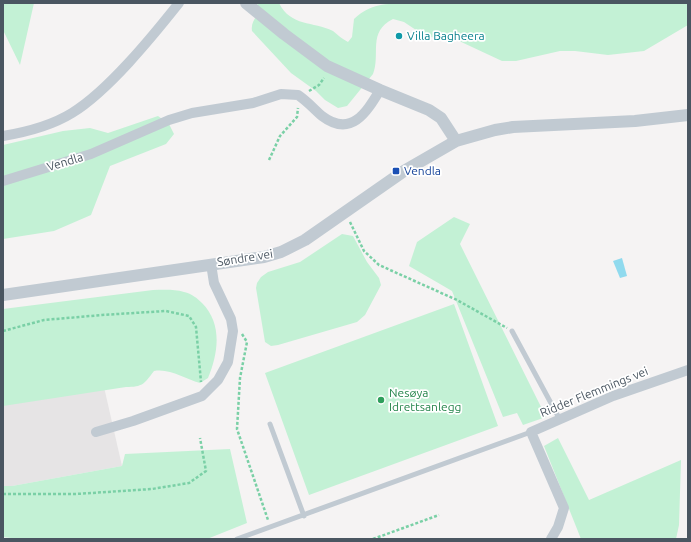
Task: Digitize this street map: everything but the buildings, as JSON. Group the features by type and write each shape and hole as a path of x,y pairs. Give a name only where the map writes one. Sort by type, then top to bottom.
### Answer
{"street":[{"path":"3,136 48,125 73,113 85,104 118,74 179,3"},
{"path":"246,3 327,66 429,110 441,118 456,141 495,130 513,127 635,121 688,115"},
{"path":"302,97 322,116 342,124 357,121 367,111 380,90"},
{"name":"Vendla","path":"3,181 91,154 168,120 192,113 253,103 281,94 294,94 302,97"},
{"name":"Søndre vei","path":"3,295 264,257 281,252 305,240 343,212 404,171 456,141"},
{"path":"96,432 133,421 202,396 215,384 224,371 231,353 233,332 231,319 214,283 211,264"},
{"name":"Ridder Flemmings vei","path":"551,539 558,527 564,508 531,432 613,396 688,370"}],"lane":[{"path":"512,331 560,418"},
{"path":"270,424 304,516"},
{"path":"237,539 304,516 531,432"}],"path":[{"path":"269,160 280,136 297,117 298,104 302,97 307,91 319,86 323,80 327,66"},
{"path":"343,212 349,219 364,251 379,265 457,300 512,331"},
{"path":"3,331 44,320 102,315 166,312 189,316 196,327 202,396"},
{"path":"233,332 244,335 246,342 240,378 237,429 271,528"},
{"path":"3,494 76,494 152,489 189,483 206,472 200,438"},
{"path":"373,539 439,515"}],"shaded area":[{"path":"104,387 122,466 12,486 3,486 3,402"}],"green space":[{"path":"3,3 34,3 20,65 3,30"},
{"path":"257,3 279,3 284,11 296,20 333,31 348,42 352,37 354,19 366,10 379,5 408,3 688,3 688,25 644,51 608,55 575,51 560,51 516,61 502,61 457,40 430,37 404,22 393,19 385,24 377,37 376,59 373,74 347,106 338,108 325,100 316,91 291,73 252,31 253,23 258,11"},
{"path":"158,116 169,124 174,134 166,144 110,166 91,215 54,231 3,239 3,145 63,131 90,128 108,133"},
{"path":"454,217 470,224 460,244 546,417 523,425 517,413 503,417 452,291 409,266 417,242"},
{"path":"342,234 353,236 367,262 379,278 381,285 365,315 357,322 278,345 271,346 265,342 256,288 261,277 268,272 300,262"},
{"path":"153,290 172,290 187,293 198,299 209,311 216,330 217,339 214,359 208,378 200,383 172,372 160,370 154,371 143,384 136,386 3,406 3,309"},
{"name":"Nesøya Idrettsanlegg","path":"454,304 498,426 309,495 265,373"},
{"path":"558,438 589,500 681,460 679,525 676,539 581,539 544,446"},
{"path":"230,449 247,523 207,539 19,539 3,537 3,486 12,486 122,466 125,454"}],"water":[{"path":"622,258 627,276 620,278 613,261"}],"place":[{"name":"Villa Bagheera","path":"399,36"},
{"name":"Vendla","path":"396,171"},
{"name":"Nesøya Idrettsanlegg","path":"381,400"}]}
